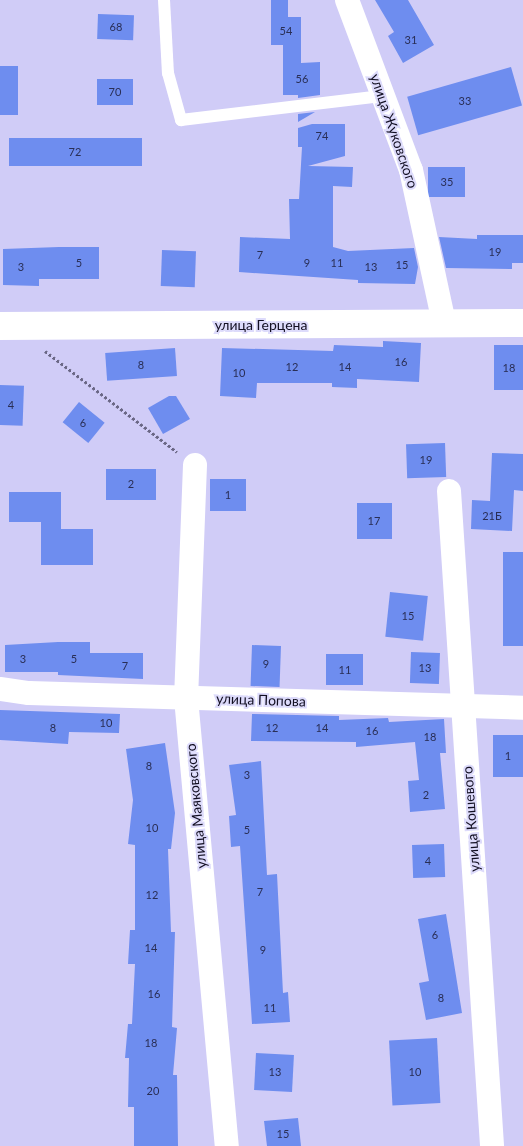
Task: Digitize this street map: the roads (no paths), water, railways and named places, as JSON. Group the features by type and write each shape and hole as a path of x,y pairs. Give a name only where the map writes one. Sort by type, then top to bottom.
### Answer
{"street":[{"name":"улица Жуковского","path":"347,0 411,170 444,323"},
{"name":"улица Герцена","path":"6,326 523,323"},
{"name":"улица Маяковского","path":"195,465 186,698 227,1146"},
{"name":"улица Кошевого","path":"448,491 464,706 492,1146"},
{"name":"улица Попова","path":"0,689 186,698 523,708"}],"lane":[{"path":"164,0 168,72 180,120 382,96"}]}
